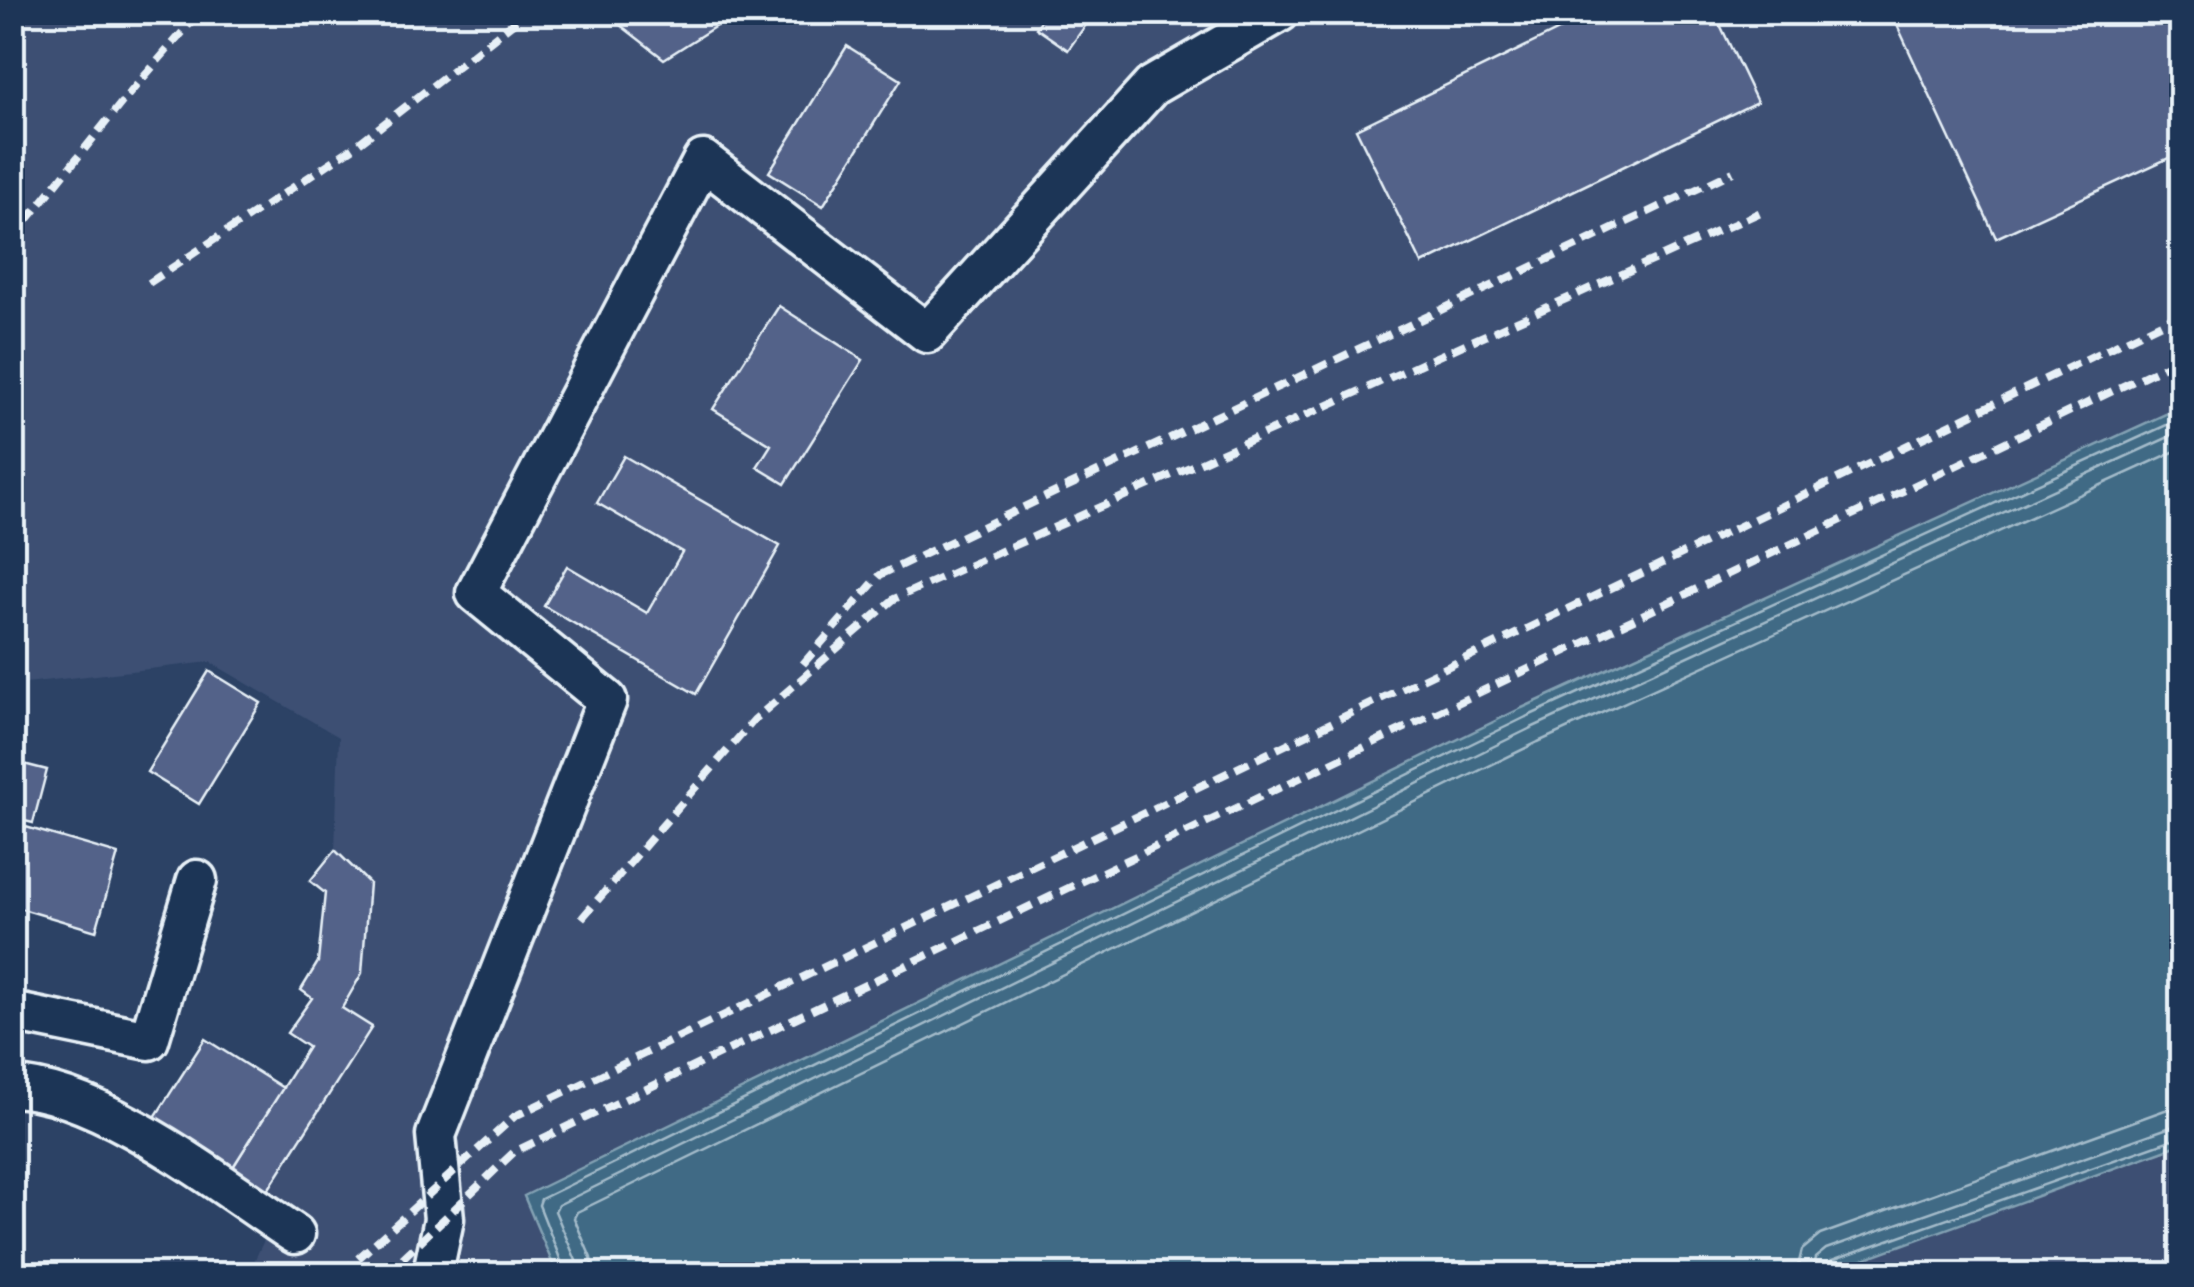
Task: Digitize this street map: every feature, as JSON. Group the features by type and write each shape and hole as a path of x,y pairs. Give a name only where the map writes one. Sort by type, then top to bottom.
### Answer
{"lane":[{"path":"433,1274 444,1218 436,1135 608,700 476,593 703,160 927,333 1152,86 1280,12"},
{"path":"12,1012 149,1040 197,880"},
{"path":"12,1087 77,1100 143,1134 295,1234"}],"shaded area":[{"path":"13,13 2181,13 2181,407 1522,708 525,1196 557,1274 248,1274 282,1202 268,1190 372,1027 342,1008 362,973 369,883 335,850 339,737 210,662 26,683 18,601 13,601"},
{"path":"2181,1144 2181,1274 1822,1274"}],"water":[{"path":"2181,407 2181,1144 1822,1274 557,1274 524,1196 1522,708"}],"building":[{"path":"628,12 738,12 664,59 619,24"},
{"path":"1047,12 1095,12 1068,50 1036,28"},
{"path":"1596,12 1714,12 1757,102 1422,264 1356,129"},
{"path":"1891,12 2182,12 2182,152 1996,238"},
{"path":"847,46 901,80 823,206 769,172"},
{"path":"779,306 863,360 785,484 757,467 771,445 713,409"},
{"path":"624,456 780,546 696,694 544,606 567,566 647,613 682,552 597,503"},
{"path":"209,671 261,703 199,804 147,772"},
{"path":"12,761 47,770 33,823 12,818"},
{"path":"19,825 118,854 96,931 12,906 12,847"},
{"path":"335,850 369,883 362,973 342,1008 372,1027 268,1190 233,1167 308,1047 287,1033 312,998 301,990 318,962 325,893 310,881"},
{"path":"205,1039 283,1088 233,1167 155,1117"}],"railway":[{"path":"12,239 200,12"},
{"path":"149,283 354,147 527,12"},
{"path":"803,664 880,575 1733,172"},
{"path":"582,918 754,720 894,599 1761,212"},
{"path":"341,1274 515,1116 2182,313"},
{"path":"386,1274 514,1152 2182,358"}]}
